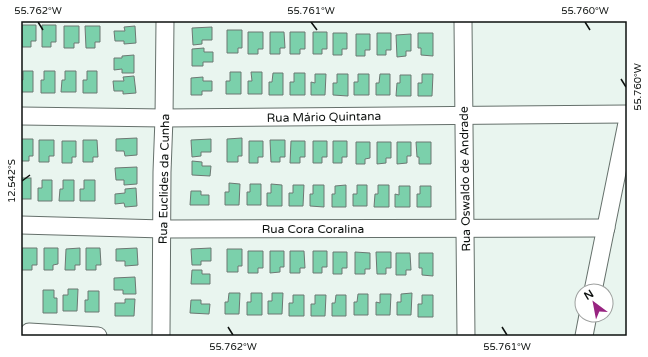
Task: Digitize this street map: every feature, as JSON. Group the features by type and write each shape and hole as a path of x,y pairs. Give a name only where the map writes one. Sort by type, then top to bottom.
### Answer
{"street":[{"name":"Rua Euclides da Cunha","path":"161,336 165,21"},
{"name":"Rua Oswaldo de Andrade","path":"463,21 466,336"},
{"name":"Rua Mário Quintana","path":"21,116 164,118 627,114"},
{"path":"595,283 627,123"},
{"name":"Rua Cora Coralina","path":"21,225 163,229 606,228"},
{"path":"584,336 586,323"},
{"path":"27,330 98,336"}],"building":[{"path":"22,25 36,25 36,41 31,41 31,47 22,47"},
{"path":"42,25 56,25 56,42 51,42 51,47 42,47"},
{"path":"64,26 79,26 79,43 74,43 74,48 64,48"},
{"path":"85,26 100,26 100,42 95,42 95,48 86,48"},
{"path":"135,26 136,43 124,44 124,41 115,41 114,31 125,31 124,27"},
{"path":"212,27 212,40 202,40 202,44 193,45 192,28"},
{"path":"227,30 242,30 242,48 238,48 238,53 227,53"},
{"path":"248,32 263,32 263,49 258,49 258,54 248,54"},
{"path":"270,32 284,32 285,48 280,48 280,54 270,54"},
{"path":"290,32 305,32 305,49 300,49 300,54 290,54"},
{"path":"313,32 327,32 327,49 322,49 322,54 313,54"},
{"path":"333,33 347,33 347,49 342,49 342,55 333,55"},
{"path":"377,33 391,33 391,50 386,50 386,55 377,55"},
{"path":"418,33 433,33 433,56 421,55 421,48 418,48"},
{"path":"356,34 370,34 370,50 365,50 365,56 356,56"},
{"path":"411,34 411,51 406,51 406,56 397,57 396,35"},
{"path":"204,48 204,52 213,52 213,62 203,62 203,66 192,66 192,49"},
{"path":"134,55 134,73 122,73 122,69 114,70 114,58"},
{"path":"23,71 33,71 33,92 21,92"},
{"path":"44,71 55,71 55,93 41,93 41,80 44,80"},
{"path":"65,71 76,71 76,92 61,92 62,80 65,80"},
{"path":"87,71 97,71 97,93 83,93 83,80 87,80"},
{"path":"230,72 241,72 241,94 226,94 226,81 230,81"},
{"path":"251,72 262,72 262,94 248,94 248,81 252,81"},
{"path":"273,73 283,73 283,95 269,95 269,82 272,82"},
{"path":"294,73 305,73 305,95 290,95 290,82 294,82"},
{"path":"315,74 326,74 325,95 311,95 311,82 315,83"},
{"path":"337,74 348,74 348,96 333,95 333,83 337,83"},
{"path":"358,74 369,74 369,95 354,95 354,82 358,82"},
{"path":"380,74 390,74 390,95 376,95 376,83 379,83"},
{"path":"422,74 433,74 432,96 418,96 418,83 422,83"},
{"path":"400,75 411,75 411,96 396,96 397,83 400,83"},
{"path":"134,76 136,93 123,94 123,91 114,91 113,81 124,81 123,77"},
{"path":"203,77 203,81 212,81 212,91 202,91 202,95 191,95 191,78"},
{"path":"137,138 137,155 125,156 124,151 116,151 116,139"},
{"path":"242,138 242,156 238,156 238,162 227,162 227,139"},
{"path":"21,139 33,139 33,156 29,156 29,161 21,161"},
{"path":"211,139 211,152 201,152 201,156 192,157 191,140"},
{"path":"39,140 54,140 54,156 49,156 49,162 39,162"},
{"path":"83,140 97,140 98,157 93,157 93,162 83,162"},
{"path":"270,140 285,140 285,157 280,157 280,162 271,162"},
{"path":"62,141 76,141 76,157 72,157 72,163 62,163"},
{"path":"249,141 263,141 263,157 258,157 258,163 249,163"},
{"path":"291,141 305,141 305,157 300,157 300,163 290,163"},
{"path":"313,141 327,141 327,157 322,157 322,163 313,163"},
{"path":"333,141 347,141 347,157 342,157 342,163 333,163"},
{"path":"356,142 370,142 370,158 365,159 365,164 356,164"},
{"path":"377,142 391,142 391,158 386,158 386,163 377,164"},
{"path":"397,142 411,142 411,156 407,156 407,163 397,164"},
{"path":"416,142 431,142 431,164 419,164"},
{"path":"192,161 202,162 202,166 211,166 210,176 192,175"},
{"path":"137,167 137,184 124,185 124,180 116,180 115,168"},
{"path":"21,178 31,178 31,199 21,199"},
{"path":"42,180 52,180 52,201 38,201 38,188 42,188"},
{"path":"63,180 74,180 74,201 59,201 60,189 63,189"},
{"path":"84,180 95,180 95,201 80,201 80,189 84,189"},
{"path":"229,183 240,184 239,205 225,205 225,192 229,192"},
{"path":"250,184 261,184 261,205 247,205 247,192 250,192"},
{"path":"271,184 282,185 282,206 267,206 267,193 271,193"},
{"path":"293,185 304,185 303,206 289,206 289,193 293,193"},
{"path":"313,185 324,185 324,207 310,206 310,194 313,194"},
{"path":"346,185 346,207 332,207 332,194 335,194 335,186"},
{"path":"357,185 367,185 367,206 353,206 353,194 357,194"},
{"path":"378,185 389,185 389,207 374,207 375,194 378,194"},
{"path":"399,186 410,186 410,207 395,207 395,194 399,195"},
{"path":"420,186 431,186 431,207 417,207 417,194 420,194"},
{"path":"136,188 137,206 125,207 124,203 115,204 115,194 125,193 125,189"},
{"path":"191,191 201,191 201,195 209,195 209,205 190,205"},
{"path":"22,248 37,248 37,265 32,265 32,270 22,270"},
{"path":"44,248 58,248 58,264 53,265 53,270 44,270"},
{"path":"80,248 80,265 75,265 75,270 65,270 66,249"},
{"path":"86,248 100,248 101,265 96,265 96,270 86,270"},
{"path":"137,248 138,265 125,266 125,261 116,261 116,249"},
{"path":"211,248 211,261 201,261 201,265 192,265 191,249"},
{"path":"227,249 242,249 242,266 238,266 238,272 227,272"},
{"path":"248,251 263,251 263,268 258,268 258,273 248,273"},
{"path":"270,251 284,251 284,267 280,267 280,272 270,273"},
{"path":"290,251 304,251 305,268 300,268 300,273 290,273"},
{"path":"313,251 327,251 327,267 322,267 322,273 313,273"},
{"path":"333,252 347,252 347,268 342,268 342,274 333,274"},
{"path":"355,252 370,253 370,269 365,269 365,274 355,274"},
{"path":"376,252 391,252 391,268 386,268 386,274 377,274"},
{"path":"396,253 410,253 411,270 406,270 406,275 396,275"},
{"path":"419,253 433,253 433,276 422,275 422,268 419,268"},
{"path":"192,270 202,270 202,274 210,274 210,284 191,284"},
{"path":"135,277 136,294 123,294 123,290 114,290 114,278"},
{"path":"68,289 78,289 77,311 63,311 63,295 68,295"},
{"path":"43,290 54,290 54,298 57,298 57,313 43,313"},
{"path":"88,291 99,291 99,312 85,312 85,300 88,300"},
{"path":"229,293 240,293 239,314 225,314 225,302 228,302"},
{"path":"251,293 262,293 262,315 247,315 247,302 251,302"},
{"path":"272,293 283,293 282,314 268,314 268,301 272,301"},
{"path":"412,293 411,315 397,315 397,302 401,302 401,294"},
{"path":"358,294 368,294 368,315 354,315 354,302 357,302"},
{"path":"380,294 391,294 390,315 376,315 376,302 380,303"},
{"path":"293,295 304,295 304,316 289,316 289,303 293,303"},
{"path":"315,295 326,295 325,316 311,316 311,304 315,304"},
{"path":"336,295 346,295 346,316 332,316 332,303 335,303"},
{"path":"422,295 433,295 433,317 418,317 418,304 422,304"},
{"path":"125,299 135,299 134,316 115,316 115,303 125,303"},
{"path":"191,300 201,300 201,304 210,304 209,314 190,313"}]}
